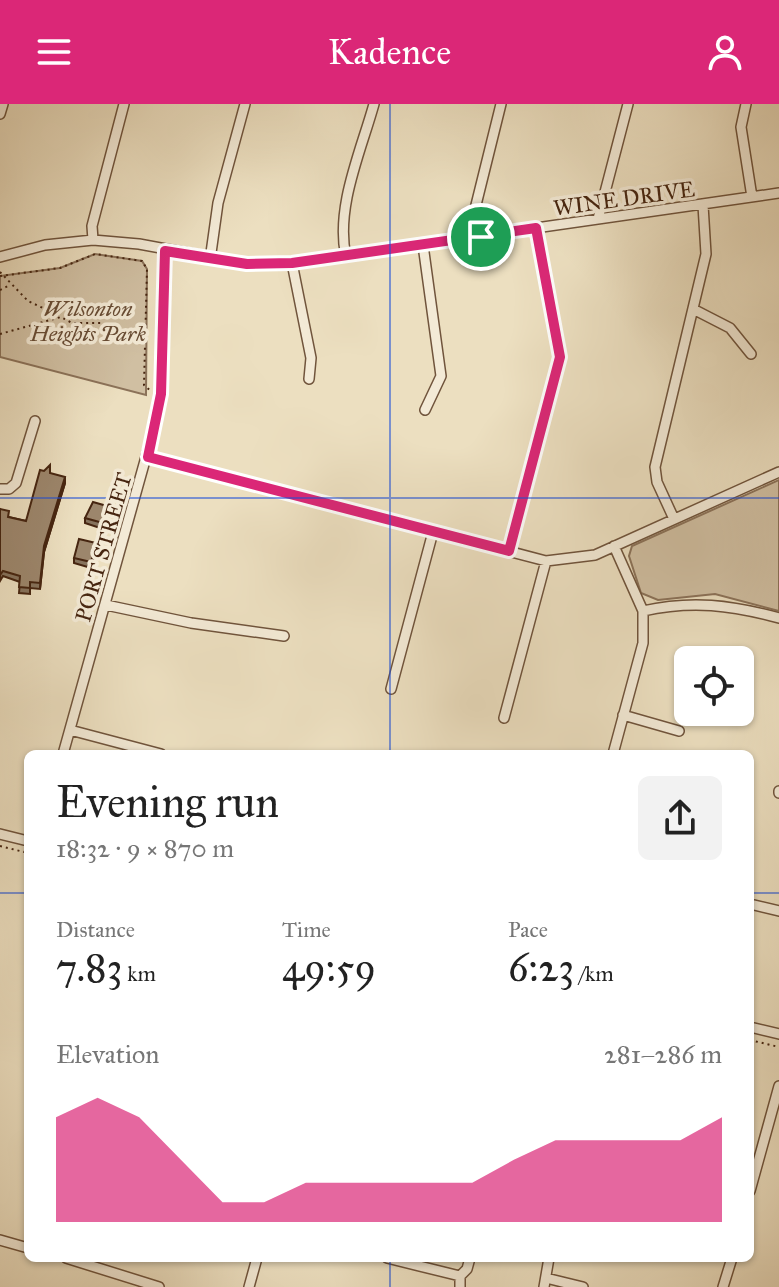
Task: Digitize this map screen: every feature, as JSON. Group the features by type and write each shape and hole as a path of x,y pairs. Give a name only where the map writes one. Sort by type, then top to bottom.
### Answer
{"street":[{"path":"0,114 3,104"},
{"path":"93,240 92,226 124,104"},
{"path":"210,260 218,203 245,104"},
{"path":"346,257 341,236 347,202 374,104"},
{"path":"481,237 475,209 501,104"},
{"path":"598,219 628,104"},
{"path":"746,104 741,127 752,197"},
{"name":"WINE DRIVE","path":"0,257 45,245 93,240 139,244 210,260 292,263 779,193"},
{"path":"674,519 657,482 655,467 706,254 703,205"},
{"path":"509,551 560,357 536,228"},
{"path":"423,245 441,376 425,410"},
{"name":"PORT STREET","path":"64,750 148,457 161,394 165,251"},
{"path":"292,263 311,358 309,379"},
{"path":"693,309 730,328 751,354"},
{"path":"0,489 9,489 16,483 35,421"},
{"path":"148,457 546,561 595,555 779,472"},
{"path":"391,689 433,532"},
{"path":"614,546 643,611 643,643 614,750"},
{"path":"504,718 546,561"},
{"path":"643,611 675,603 726,604 779,618"},
{"path":"106,605 284,636"},
{"path":"623,715 679,731"},
{"path":"70,730 146,750"},
{"path":"0,834 24,840"},
{"path":"754,905 779,911"},
{"path":"754,1028 779,1034"},
{"path":"754,1177 779,1086"},
{"path":"0,1240 24,1247"},
{"path":"79,1262 159,1287"},
{"path":"249,1287 256,1262"},
{"path":"403,1262 460,1276"},
{"path":"460,1287 460,1276 469,1262"},
{"path":"548,1262 545,1282 583,1287"},
{"path":"723,1287 731,1262"}],"path":[{"path":"0,275 60,268 95,254 142,261 147,269 144,385 148,391 161,394"},
{"path":"0,275 28,301 72,323 101,323 145,339"},
{"path":"0,290 9,285"},
{"path":"0,334 61,317"},
{"path":"0,846 24,852"},
{"path":"754,1041 779,1047"}],"green space":[{"name":"Wilsonton Heights Park","path":"95,254 142,261 147,269 146,395 0,357 0,276 60,268"},
{"path":"779,480 779,611 715,594 658,600 641,593 629,556 632,546"}],"building":[{"path":"50,465 50,473 65,477 44,546 40,583 30,582 30,588 19,587 20,576 3,571 0,575 0,509 9,511 8,517 26,521 40,470 44,471"},
{"path":"93,502 107,506 103,523 85,518"},
{"path":"79,539 96,543 91,562 74,558"}],"route":[{"path":"536,228 560,357 509,551 148,457 161,394 165,251 247,264 292,263 481,237 536,228"}]}
